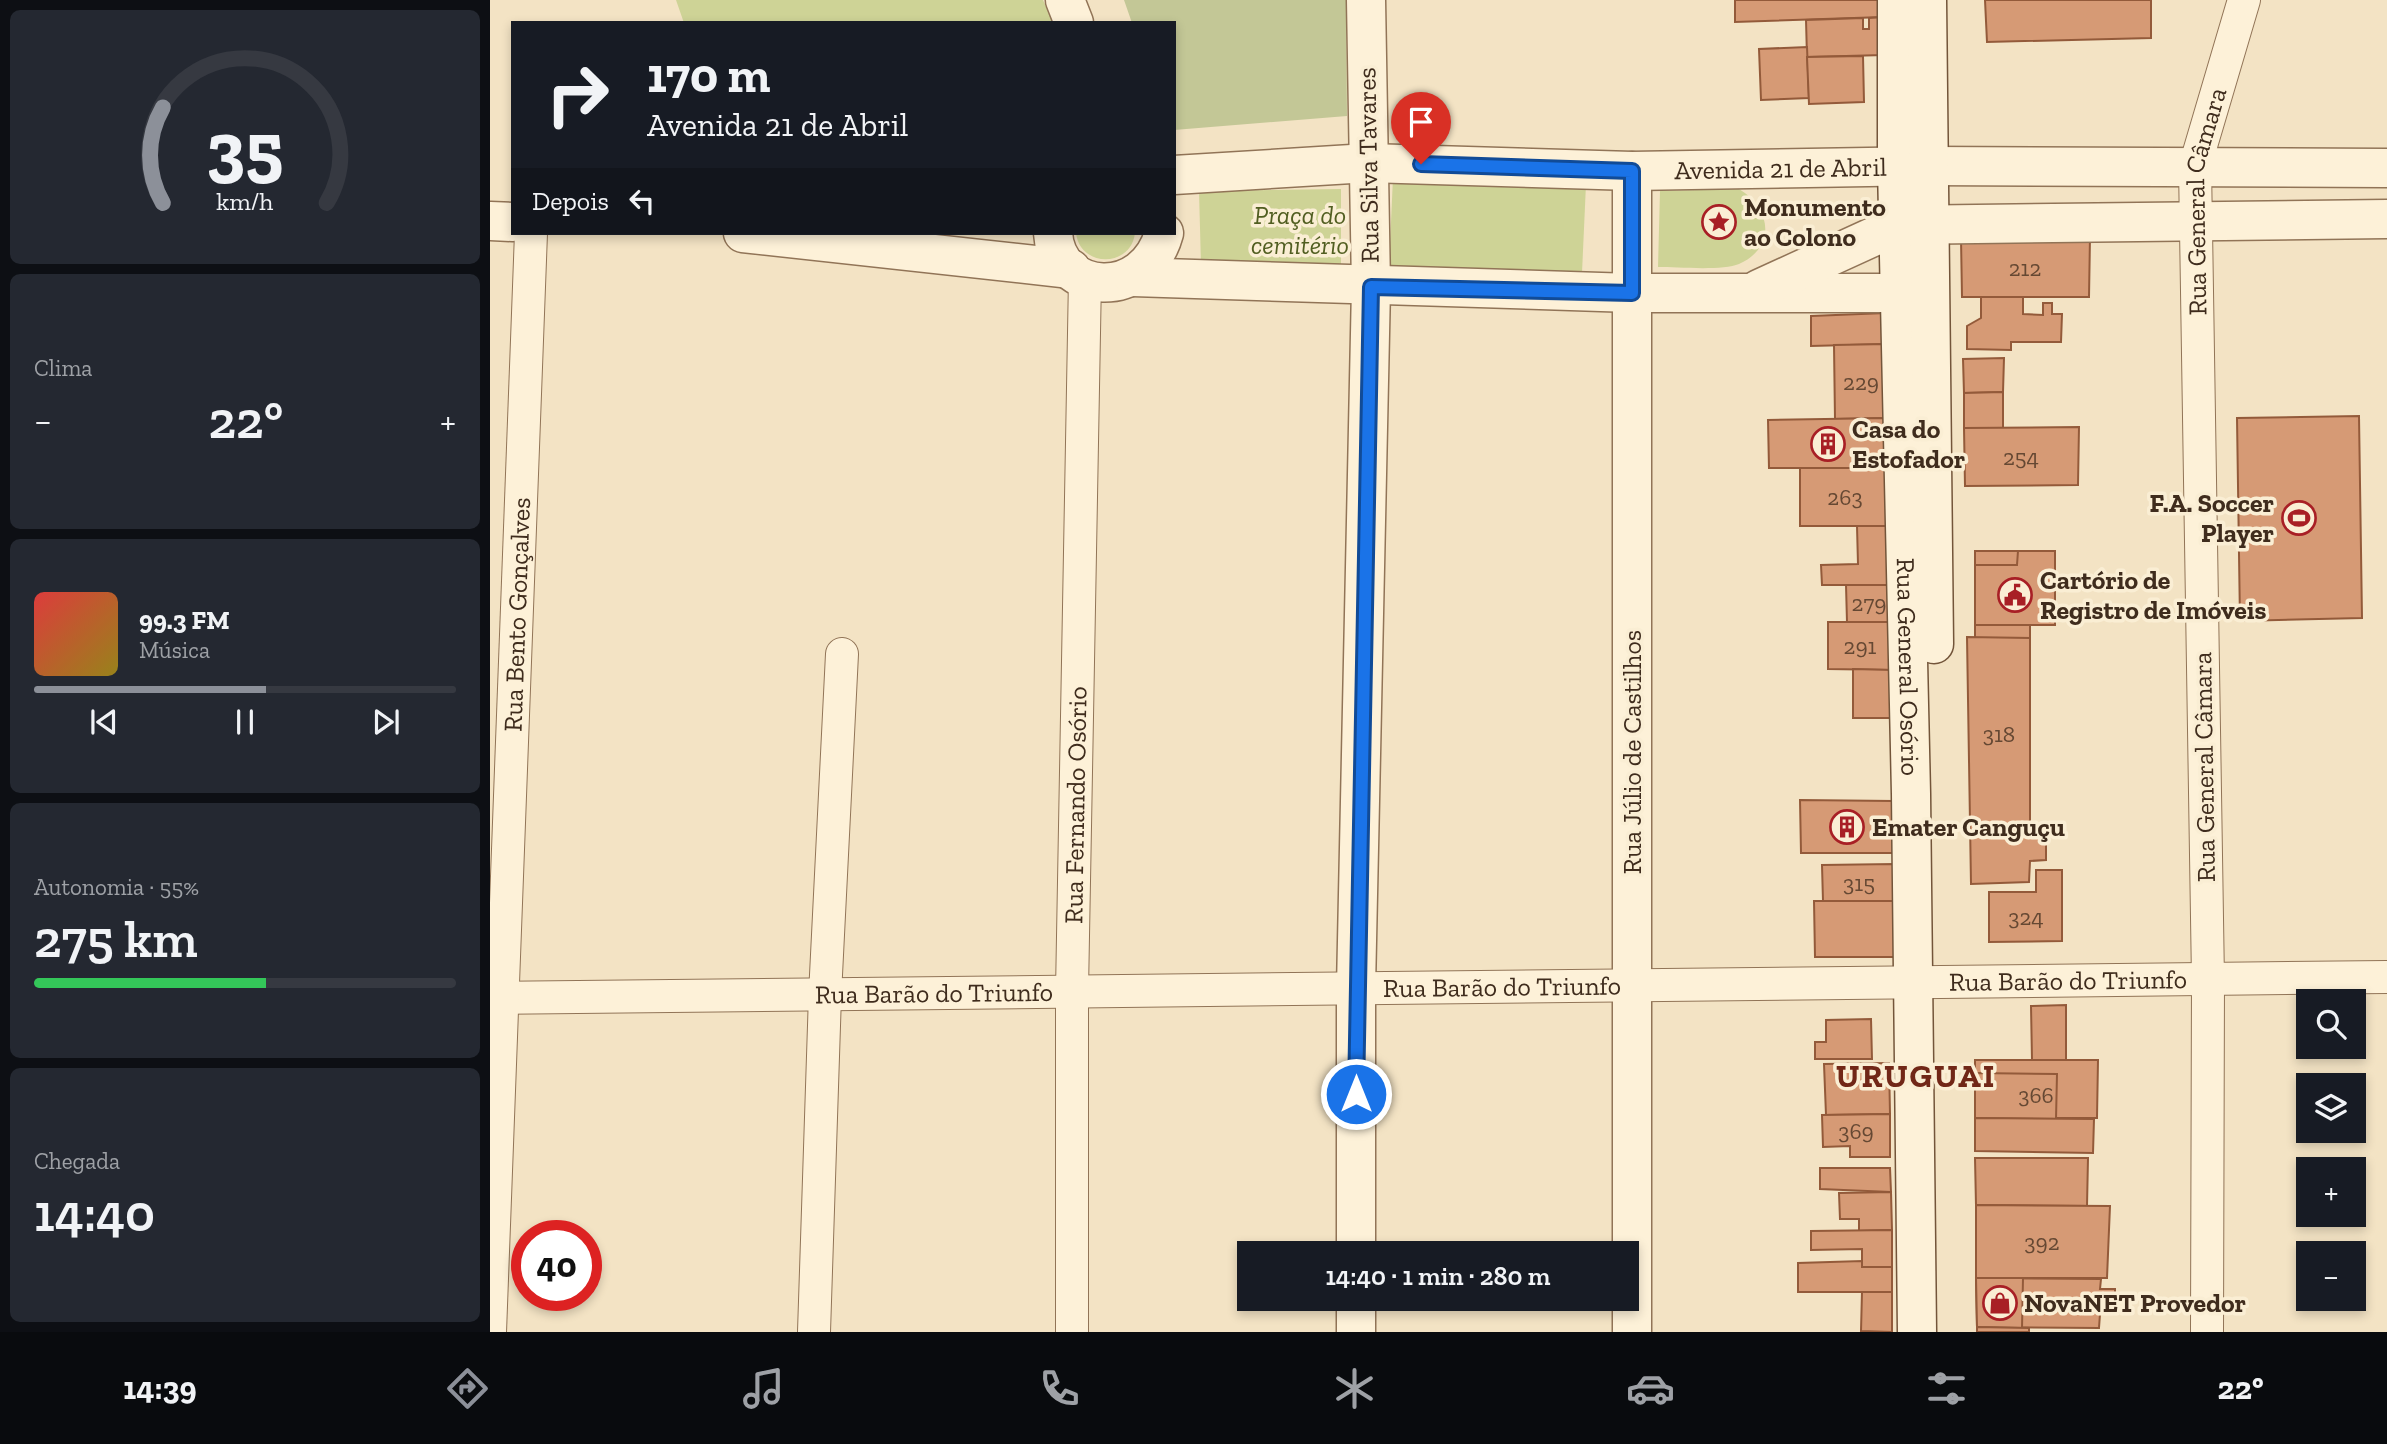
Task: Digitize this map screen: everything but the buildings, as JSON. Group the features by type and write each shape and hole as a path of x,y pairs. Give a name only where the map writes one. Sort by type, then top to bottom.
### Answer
{"street":[{"path":"1065,0 1072,21"},
{"name":"Rua Silva Tavares","path":"1356,1241 1356,988 1371,287 1366,0"},
{"name":"Rua General Osório","path":"1897,0 1913,167 1926,981 1917,1332"},
{"name":"Rua General Osório","path":"1913,167 1927,0"},
{"name":"Rua General Câmara","path":"2207,1332 2208,980 2195,166 2245,0"},
{"name":"Avenida 21 de Abril","path":"1176,175 1368,163 1632,171 1913,167 2387,168"},
{"name":"Rua Júlio de Castilhos","path":"1632,171 1632,1332"},
{"path":"1753,293 1914,225 2387,219"},
{"path":"490,220 511,222"},
{"name":"Rua General Osório","path":"1914,225 1899,293 1941,1332"},
{"name":"Rua Bento Gonçalves","path":"490,1332 496,998 531,235"},
{"path":"769,235 1078,274 1116,283 1133,277 1148,266 1159,250 1163,235"},
{"path":"1054,235 1059,255 1078,274"},
{"name":"Rua Fernando Osório","path":"1072,1332 1078,274"},
{"path":"1133,277 1371,287 1632,293 1899,293"},
{"path":"814,1332 825,995 842,654"},
{"name":"Rua Barão do Triunfo","path":"496,998 2387,977"},
{"path":"1356,1311 1356,1332"}],"green space":[{"path":"676,0 1043,0 1052,21 683,21"},
{"path":"1124,0 1346,0 1347,116 1176,130 1176,21 1131,21"},
{"path":"1393,177 1586,184 1582,273 1389,268"},
{"name":"Praça do cemitério","path":"1341,189 1341,274 1201,265 1199,191"},
{"path":"1739,189 1758,206 1765,227 1760,248 1751,257 1732,266 1658,267 1660,191"},
{"path":"1077,235 1134,235 1125,253 1116,258 1095,258 1086,253"}],"place":[{"name":"Monumento ao Colono","path":"1719,222"},
{"name":"Casa do Estofador","path":"1828,444"},
{"name":"F.A. Soccer Player","path":"2299,518"},
{"name":"Cartório de Registro de Imóveis","path":"2015,595"},
{"name":"Emater Canguçu","path":"1847,827"},
{"name":"NovaNET Provedor","path":"2000,1303"}],"district":[{"name":"URUGUAI","path":"1916,1075"}],"route":[{"path":"1356,1094 1371,287 1632,293 1632,171 1421,164"}]}
